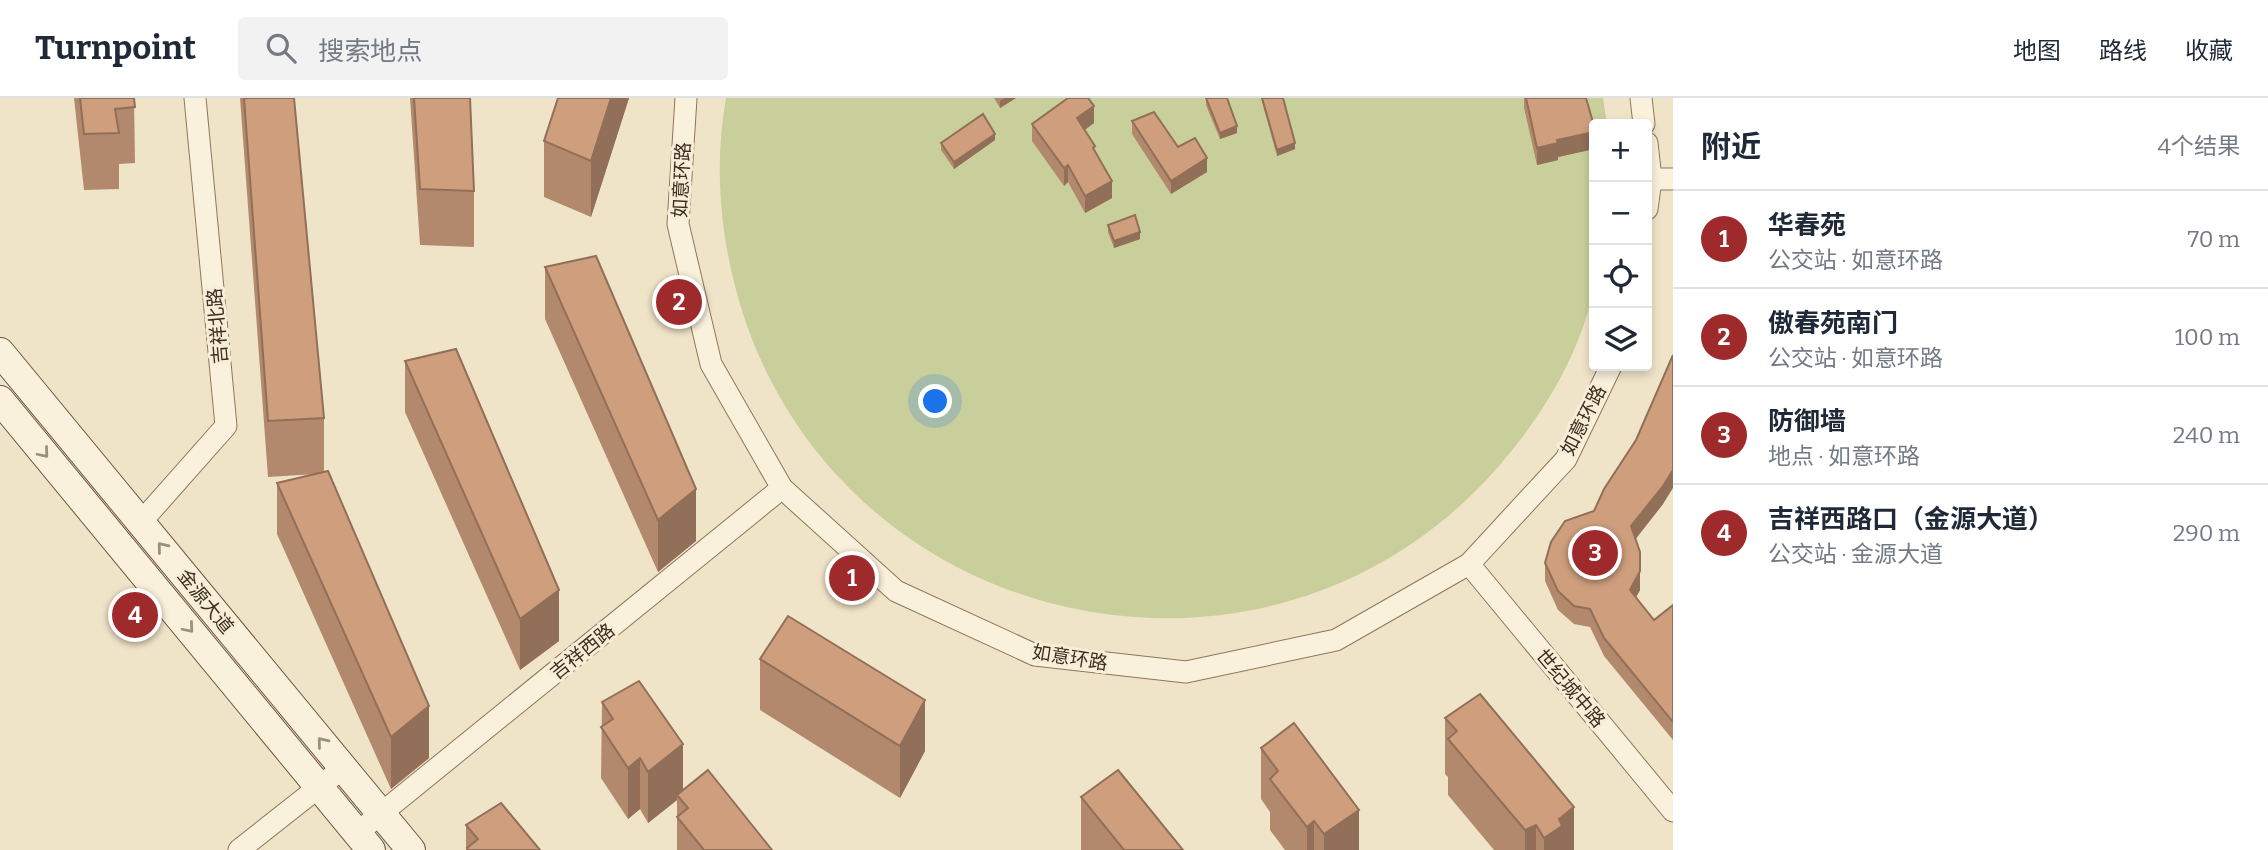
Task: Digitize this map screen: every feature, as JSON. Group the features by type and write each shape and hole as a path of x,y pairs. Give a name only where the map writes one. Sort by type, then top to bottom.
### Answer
{"street":[{"name":"吉祥北路","path":"141,522 226,426 195,98"},
{"name":"如意环路","path":"685,98 678,224 711,364 782,488 895,592 1035,655 1186,672 1336,640 1469,564 1566,459 1609,371"},
{"path":"1641,98 1643,119"},
{"path":"1652,179 1673,179"},
{"name":"金源大道","path":"0,352 411,850"},
{"name":"金源大道","path":"0,400 364,841"},
{"name":"吉祥西路","path":"364,841 381,814 782,488"},
{"name":"世纪城中路","path":"1469,564 1673,811"},
{"path":"239,850 343,768"}],"green space":[{"path":"726,98 1603,98 1606,119 1589,119 1589,307 1566,367 1523,436 1489,477 1396,554 1292,600 1181,618 1071,608 966,572 873,510 797,425 744,317 736,290 722,208 722,125"}],"building":[{"path":"80,98 134,98 135,107 115,109 119,133 84,134"},
{"path":"244,98 294,98 324,418 268,421"},
{"path":"414,98 470,98 474,191 420,189"},
{"path":"558,98 611,98 591,161 544,141"},
{"path":"1068,98 1088,98 1094,106 1077,118 1095,146 1093,148 1112,181 1085,196 1068,165 1064,168 1032,124"},
{"path":"1206,98 1227,98 1237,126 1220,133"},
{"path":"1262,98 1283,98 1295,143 1277,150"},
{"path":"1526,98 1586,98 1592,119 1589,119 1589,133 1557,140 1558,143 1537,148"},
{"path":"1154,112 1178,147 1195,138 1207,158 1171,181 1132,121"},
{"path":"983,114 995,134 954,162 941,143"},
{"path":"1135,215 1140,232 1114,241 1108,225"},
{"path":"596,256 696,489 658,520 545,267"},
{"path":"456,349 559,590 520,619 405,361"},
{"path":"1673,355 1673,470 1631,526 1640,552 1640,571 1630,590 1654,620 1673,605 1673,722 1604,638 1590,609 1574,606 1558,591 1545,563 1551,542 1565,521 1594,511 1604,489 1636,440"},
{"path":"328,471 429,706 391,737 277,483"},
{"path":"788,616 925,700 900,746 760,659"},
{"path":"639,681 683,744 648,772 640,758 628,768 601,727 613,719 602,702"},
{"path":"1480,694 1574,807 1559,819 1562,826 1544,838 1536,825 1525,830 1448,739 1457,731 1445,718"},
{"path":"1294,723 1359,810 1324,834 1314,821 1307,827 1270,779 1278,771 1261,748"},
{"path":"708,770 772,850 704,850 677,817 688,808 677,795"},
{"path":"1118,770 1183,850 1124,850 1081,797"},
{"path":"501,803 540,850 468,850 478,839 466,825"}],"place":[{"name":"傲春苑南门","path":"679,302"},
{"name":"防御墙","path":"1595,553"},
{"name":"华春苑","path":"852,578"},
{"name":"吉祥西路口（金源大道）","path":"135,615"}]}
